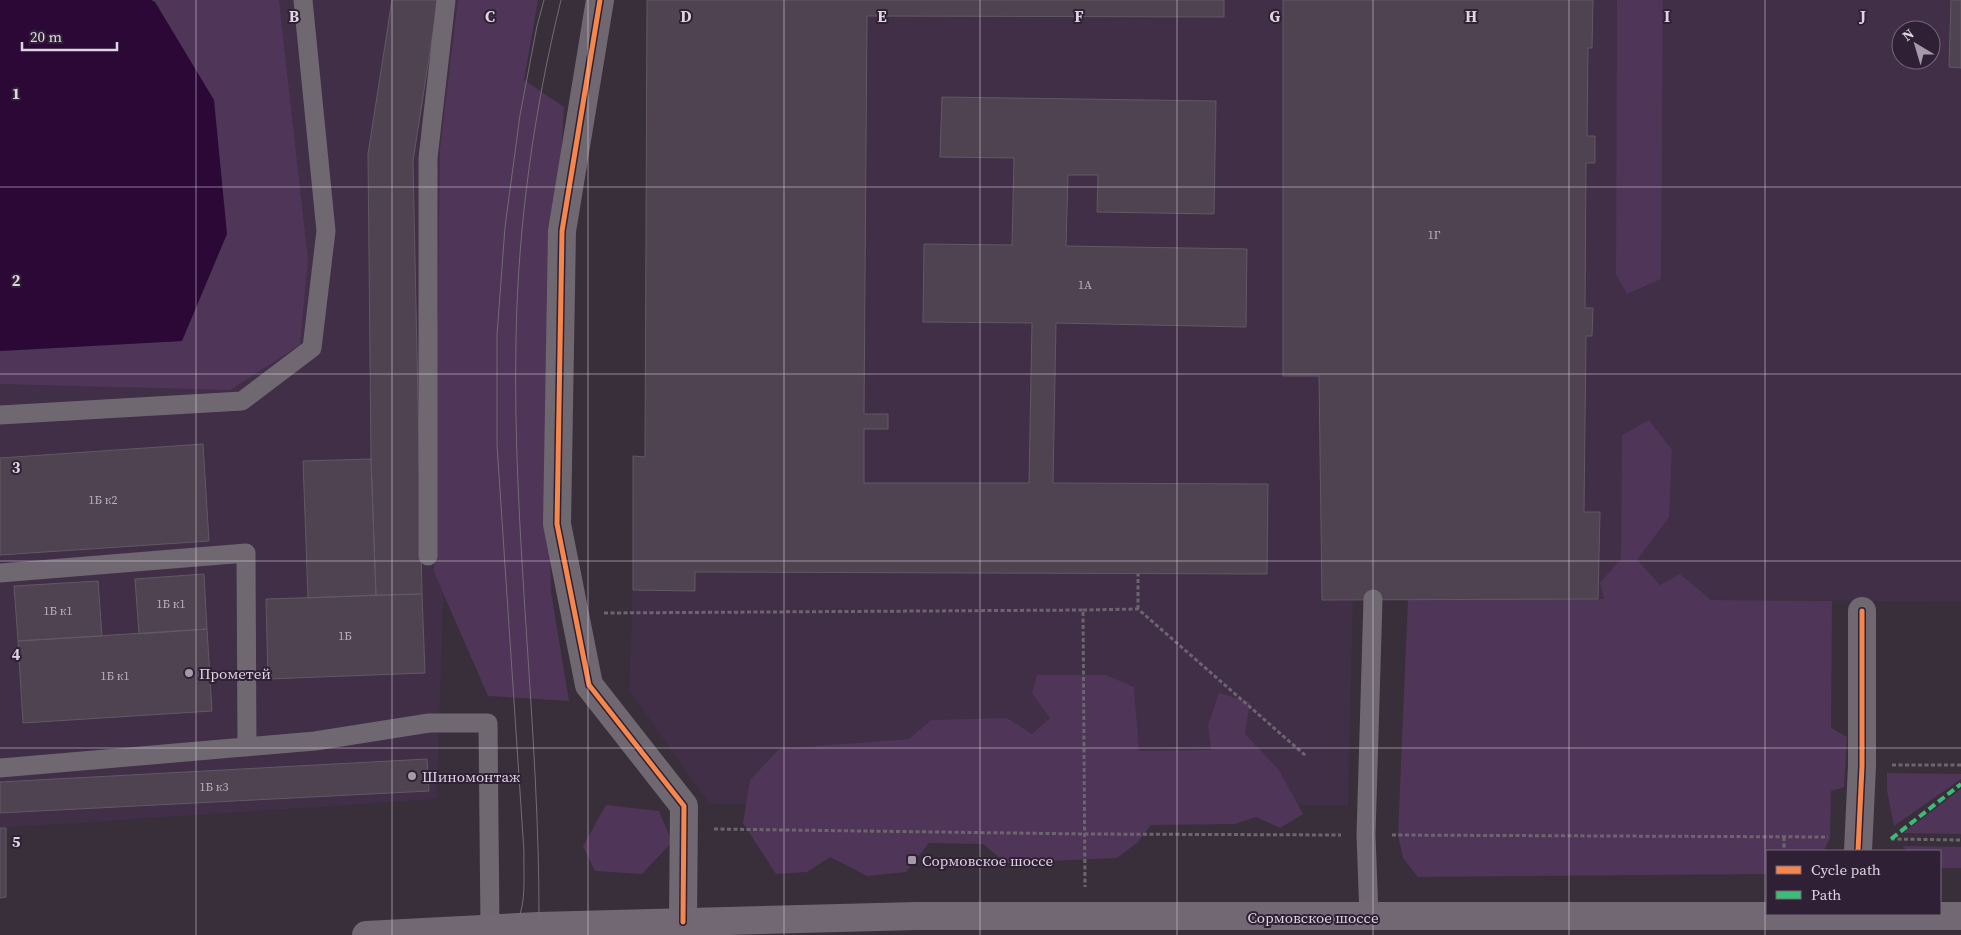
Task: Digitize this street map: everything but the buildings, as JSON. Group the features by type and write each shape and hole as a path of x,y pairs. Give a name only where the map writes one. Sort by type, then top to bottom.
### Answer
{"main road":[{"name":"Сормовское шоссе","path":"366,935 490,929 547,931 684,922 916,916 1961,916"}],"street":[{"path":"600,0 562,231 557,524 589,685 684,806 684,922"},
{"path":"1858,850 1862,766 1862,611"}],"lane":[{"path":"0,415 242,401 312,348 326,231 303,0"},
{"path":"428,556 428,158 446,0"},
{"path":"0,572 246,554 247,747"},
{"path":"1369,916 1366,835 1373,599"},
{"path":"0,768 315,741 429,723 488,723 490,929"}],"path":[{"path":"1138,574 1138,609"},
{"path":"575,614 1138,609 1306,756"},
{"path":"1083,610 1085,834"},
{"path":"1862,766 1961,765"},
{"path":"684,829 1085,834 1830,837"},
{"path":"1784,837 1784,850"},
{"path":"1891,839 1961,840"}],"shaded area":[{"path":"0,0 462,0 437,799 0,828"},
{"path":"0,0 151,0 155,2 214,100 227,234 182,341 0,351"},
{"path":"151,0 279,0 308,260 300,345 230,390 0,384 0,351 182,341 155,2"},
{"path":"458,0 538,0 524,80 564,107 548,395 551,592 569,701 488,696 434,572 440,149"},
{"path":"647,0 1961,0 1961,602 1628,599 1353,600 1348,805 709,804 629,690 632,613 633,456 645,456"},
{"path":"1617,0 1663,0 1661,279 1627,294 1616,274"},
{"path":"1649,420 1672,450 1669,517 1637,560 1660,585 1680,574 1711,600 1832,601 1831,728 1847,737 1844,787 1831,791 1830,837 1824,850 1766,850 1766,874 1418,877 1403,858 1398,835 1408,599 1604,599 1600,583 1621,559 1622,435"},
{"path":"1037,675 1106,675 1134,687 1139,751 1211,750 1208,725 1219,693 1250,702 1245,734 1279,770 1303,814 1280,828 1256,817 1235,824 1151,825 1138,842 1117,858 1006,863 983,844 929,843 906,872 867,876 830,857 807,872 776,874 743,823 750,780 779,749 909,739 931,720 1007,718 1032,734 1050,718 1032,693"},
{"path":"1887,773 1961,774 1961,779 1894,826 1887,791"},
{"path":"1961,789 1961,834 1903,833"},
{"path":"606,805 659,811 672,842 642,874 595,871 583,846"},
{"path":"1903,846 1961,847 1961,868 1941,868 1941,850 1905,850"}],"tram line":[{"path":"507,935 514,927 522,908 524,852 497,445 497,335 505,227 520,115 537,26 544,0"},
{"path":"534,935 539,926 538,853 518,485 516,412 517,295 524,210 535,125 561,0"}],"marked path":[{"path":"1891,839 1961,784"}],"cycle path":[{"path":"600,0 562,231 557,524 589,685 684,806 683,922"},
{"path":"1858,850 1862,766 1862,611"}],"place":[{"name":"Прометей","path":"189,673"},
{"name":"Шиномонтаж","path":"412,776"},
{"name":"Сормовское шоссе","path":"912,860"}]}
